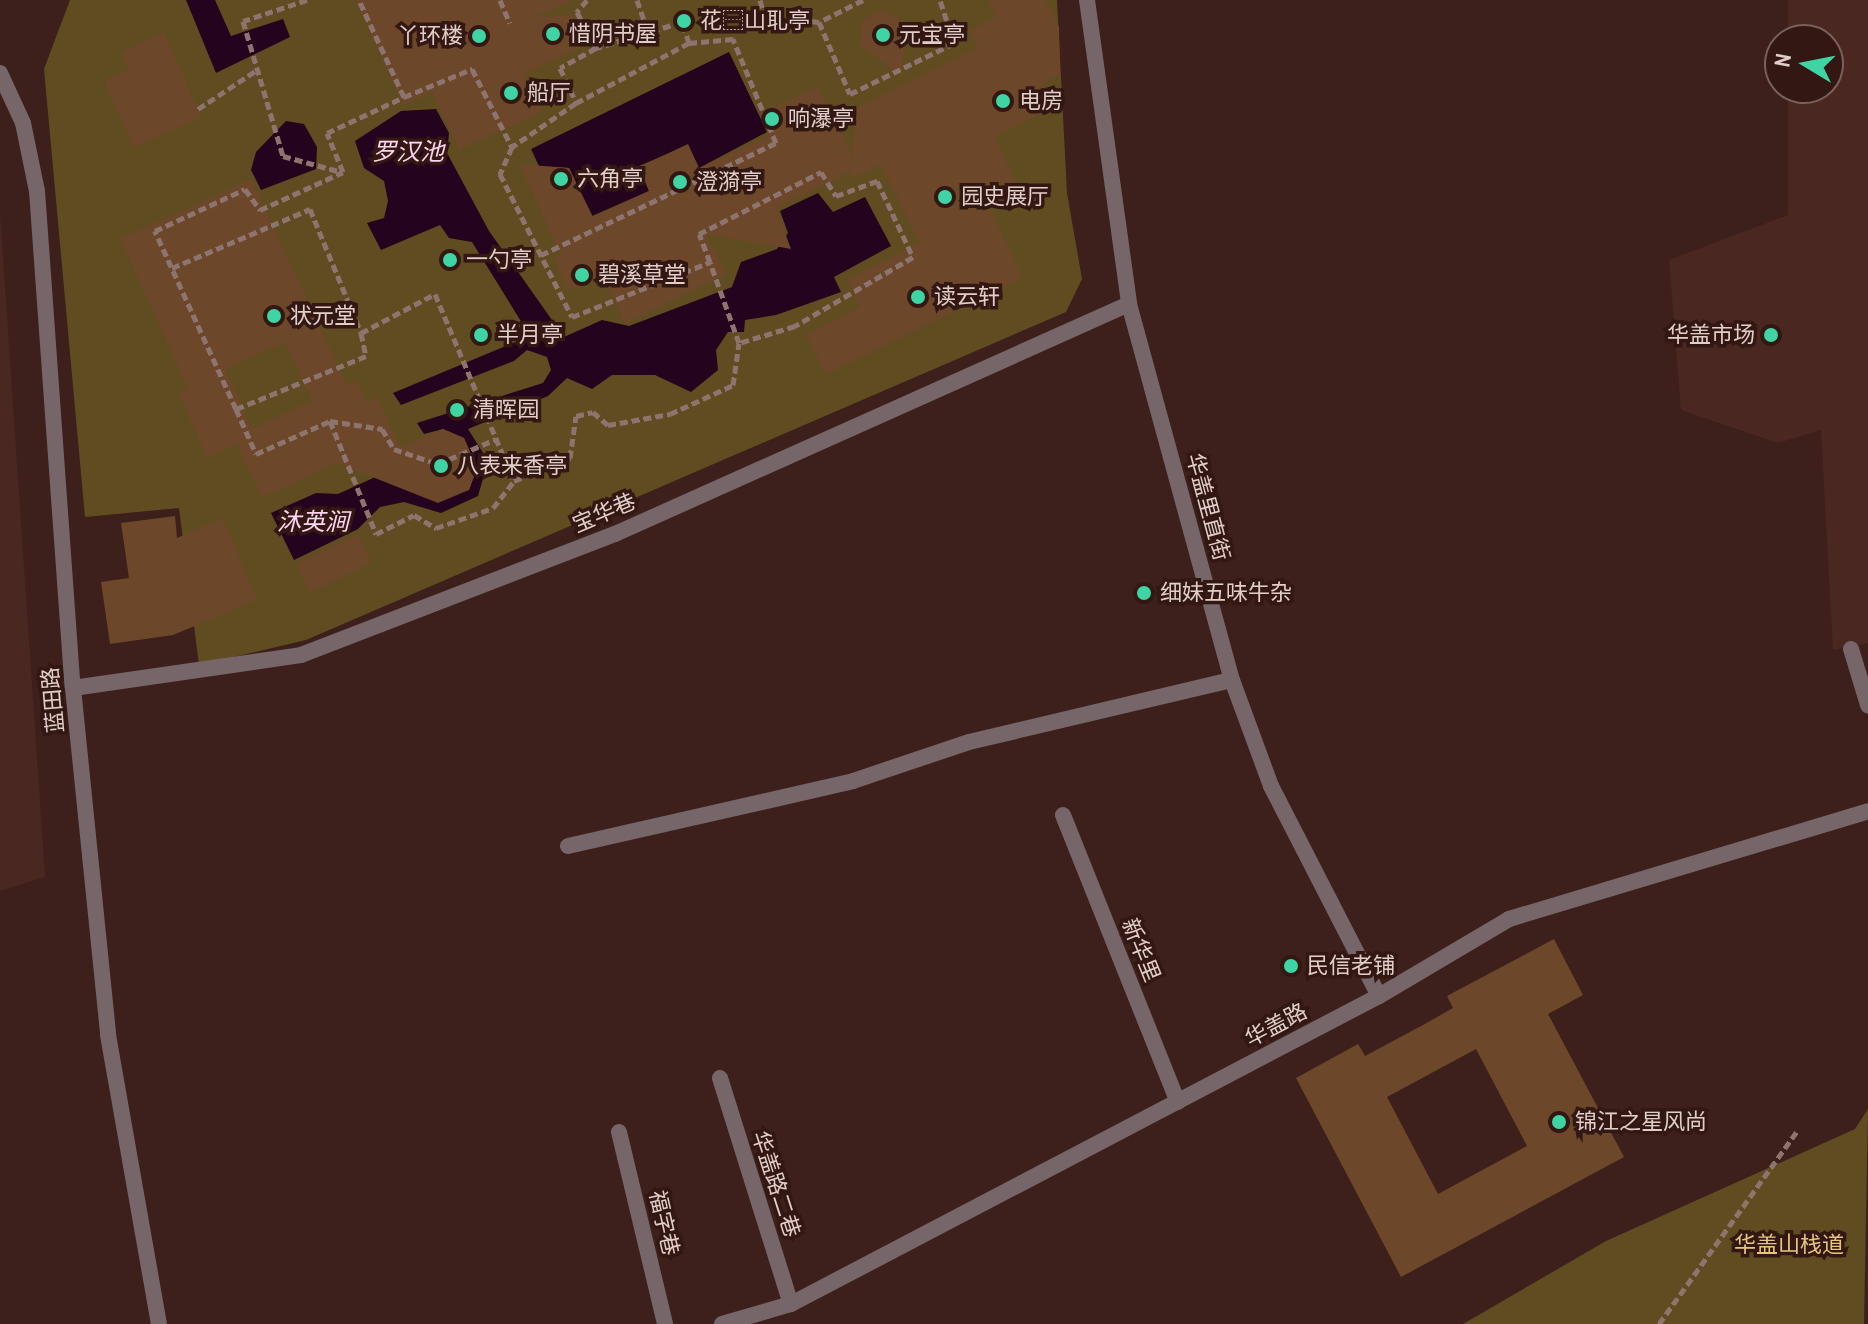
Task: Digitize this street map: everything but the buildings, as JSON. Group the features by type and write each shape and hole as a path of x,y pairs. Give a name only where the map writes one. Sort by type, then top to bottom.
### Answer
{"street":[{"name":"华盖里直街","path":"1087,0 1129,304 1232,680 1271,786 1379,996"},
{"name":"蓝田路","path":"0,73 23,123 37,191 73,688 108,1035 159,1324"},
{"name":"宝华巷","path":"73,688 301,655 615,534 1129,304"},
{"path":"1851,649 1868,705"},
{"path":"568,846 853,781 969,742 1232,680"},
{"name":"华盖路","path":"722,1324 791,1304 1379,996 1509,919 1868,811"},
{"name":"新华里","path":"1063,815 1178,1102"},
{"name":"华盖路二巷","path":"720,1078 791,1304"},
{"name":"福字巷","path":"619,1132 665,1324"}],"path":[{"path":"307,0 243,21 283,156 343,172"},
{"path":"359,0 404,97"},
{"path":"500,0 510,23"},
{"path":"587,0 577,12 596,48"},
{"path":"637,0 648,32"},
{"path":"760,0 764,15 819,22 863,0"},
{"path":"819,22 850,94 954,43 940,0"},
{"path":"576,103 560,68 596,48 682,22 689,43"},
{"path":"541,255 776,143 733,39 689,43 576,103 512,147 500,174 572,317 710,262"},
{"path":"343,172 327,133 472,69 512,147"},
{"path":"198,109 257,70"},
{"path":"343,172 260,210 245,189 155,231 256,454 330,421 382,429 394,449 438,464 496,439"},
{"path":"330,421 376,534 414,515 436,528 493,508 514,481 570,458 576,416 593,412 608,425 670,414 733,385 739,343 699,234 821,172 836,196 877,181 913,257 795,326 739,343"},
{"path":"172,268 310,209 361,333 366,356 236,409"},
{"path":"361,333 435,294 514,481"},
{"path":"1659,1324 1798,1130"}],"shaded area":[{"name":"华盖市场","path":"1788,0 1868,0 1868,643 1833,650 1821,430 1778,443 1681,410 1669,260 1788,215 1788,104 1844,104 1844,24 1788,24"},
{"path":"0,214 45,877 0,891"}],"green space":[{"name":"清晖园","path":"70,0 1057,0 1067,193 1082,279 1066,312 306,640 199,665 179,508 85,517 44,69"},
{"name":"华盖山栈道","path":"1868,1109 1864,1324 1463,1324 1606,1241 1855,1129"}],"water":[{"path":"186,0 215,0 231,36 283,19 290,37 216,73"},
{"path":"729,52 767,132 699,168 688,145 639,166 649,191 567,227 567,191 575,180 569,168 556,167 545,179 531,149"},
{"path":"436,109 449,133 447,153 489,231 564,337 602,320 629,326 732,287 741,262 777,249 788,233 780,211 818,193 833,212 865,197 891,246 834,277 841,292 776,315 745,320 744,332 728,332 716,350 718,370 691,392 655,375 612,375 592,389 567,378 548,396 468,429 488,461 478,496 441,513 404,502 380,507 358,529 294,560 271,513 316,493 338,494 404,464 469,490 477,468 464,438 443,429 424,434 417,423 543,383 551,370 547,357 527,350 514,361 401,405 393,393 530,336 472,242 449,238 440,225 381,250 367,223 384,218 388,201 384,181 364,168 355,141 401,111"},
{"path":"286,121 304,124 317,147 316,169 261,190 251,170 256,152"}],"place":[{"name":"花⿱山耴亭","path":"684,21"},
{"name":"惜阴书屋","path":"553,34"},
{"name":"元宝亭","path":"883,35"},
{"name":"丫环楼","path":"479,36"},
{"name":"船厅","path":"511,93"},
{"name":"电房","path":"1003,101"},
{"name":"响瀑亭","path":"772,119"},
{"name":"六角亭","path":"561,179"},
{"name":"澄漪亭","path":"680,182"},
{"name":"园史展厅","path":"945,197"},
{"name":"一勺亭","path":"450,260"},
{"name":"碧溪草堂","path":"582,275"},
{"name":"读云轩","path":"918,297"},
{"name":"状元堂","path":"274,316"},
{"name":"半月亭","path":"481,335"},
{"name":"华盖市场","path":"1771,335"},
{"name":"清晖园","path":"457,410"},
{"name":"八表来香亭","path":"441,466"},
{"name":"细妹五味牛杂","path":"1144,593"},
{"name":"民信老铺","path":"1291,966"},
{"name":"锦江之星风尚","path":"1559,1122"}],"water label":[{"name":"罗汉池","path":"408,152"},
{"name":"沐英涧","path":"313,522"}]}
